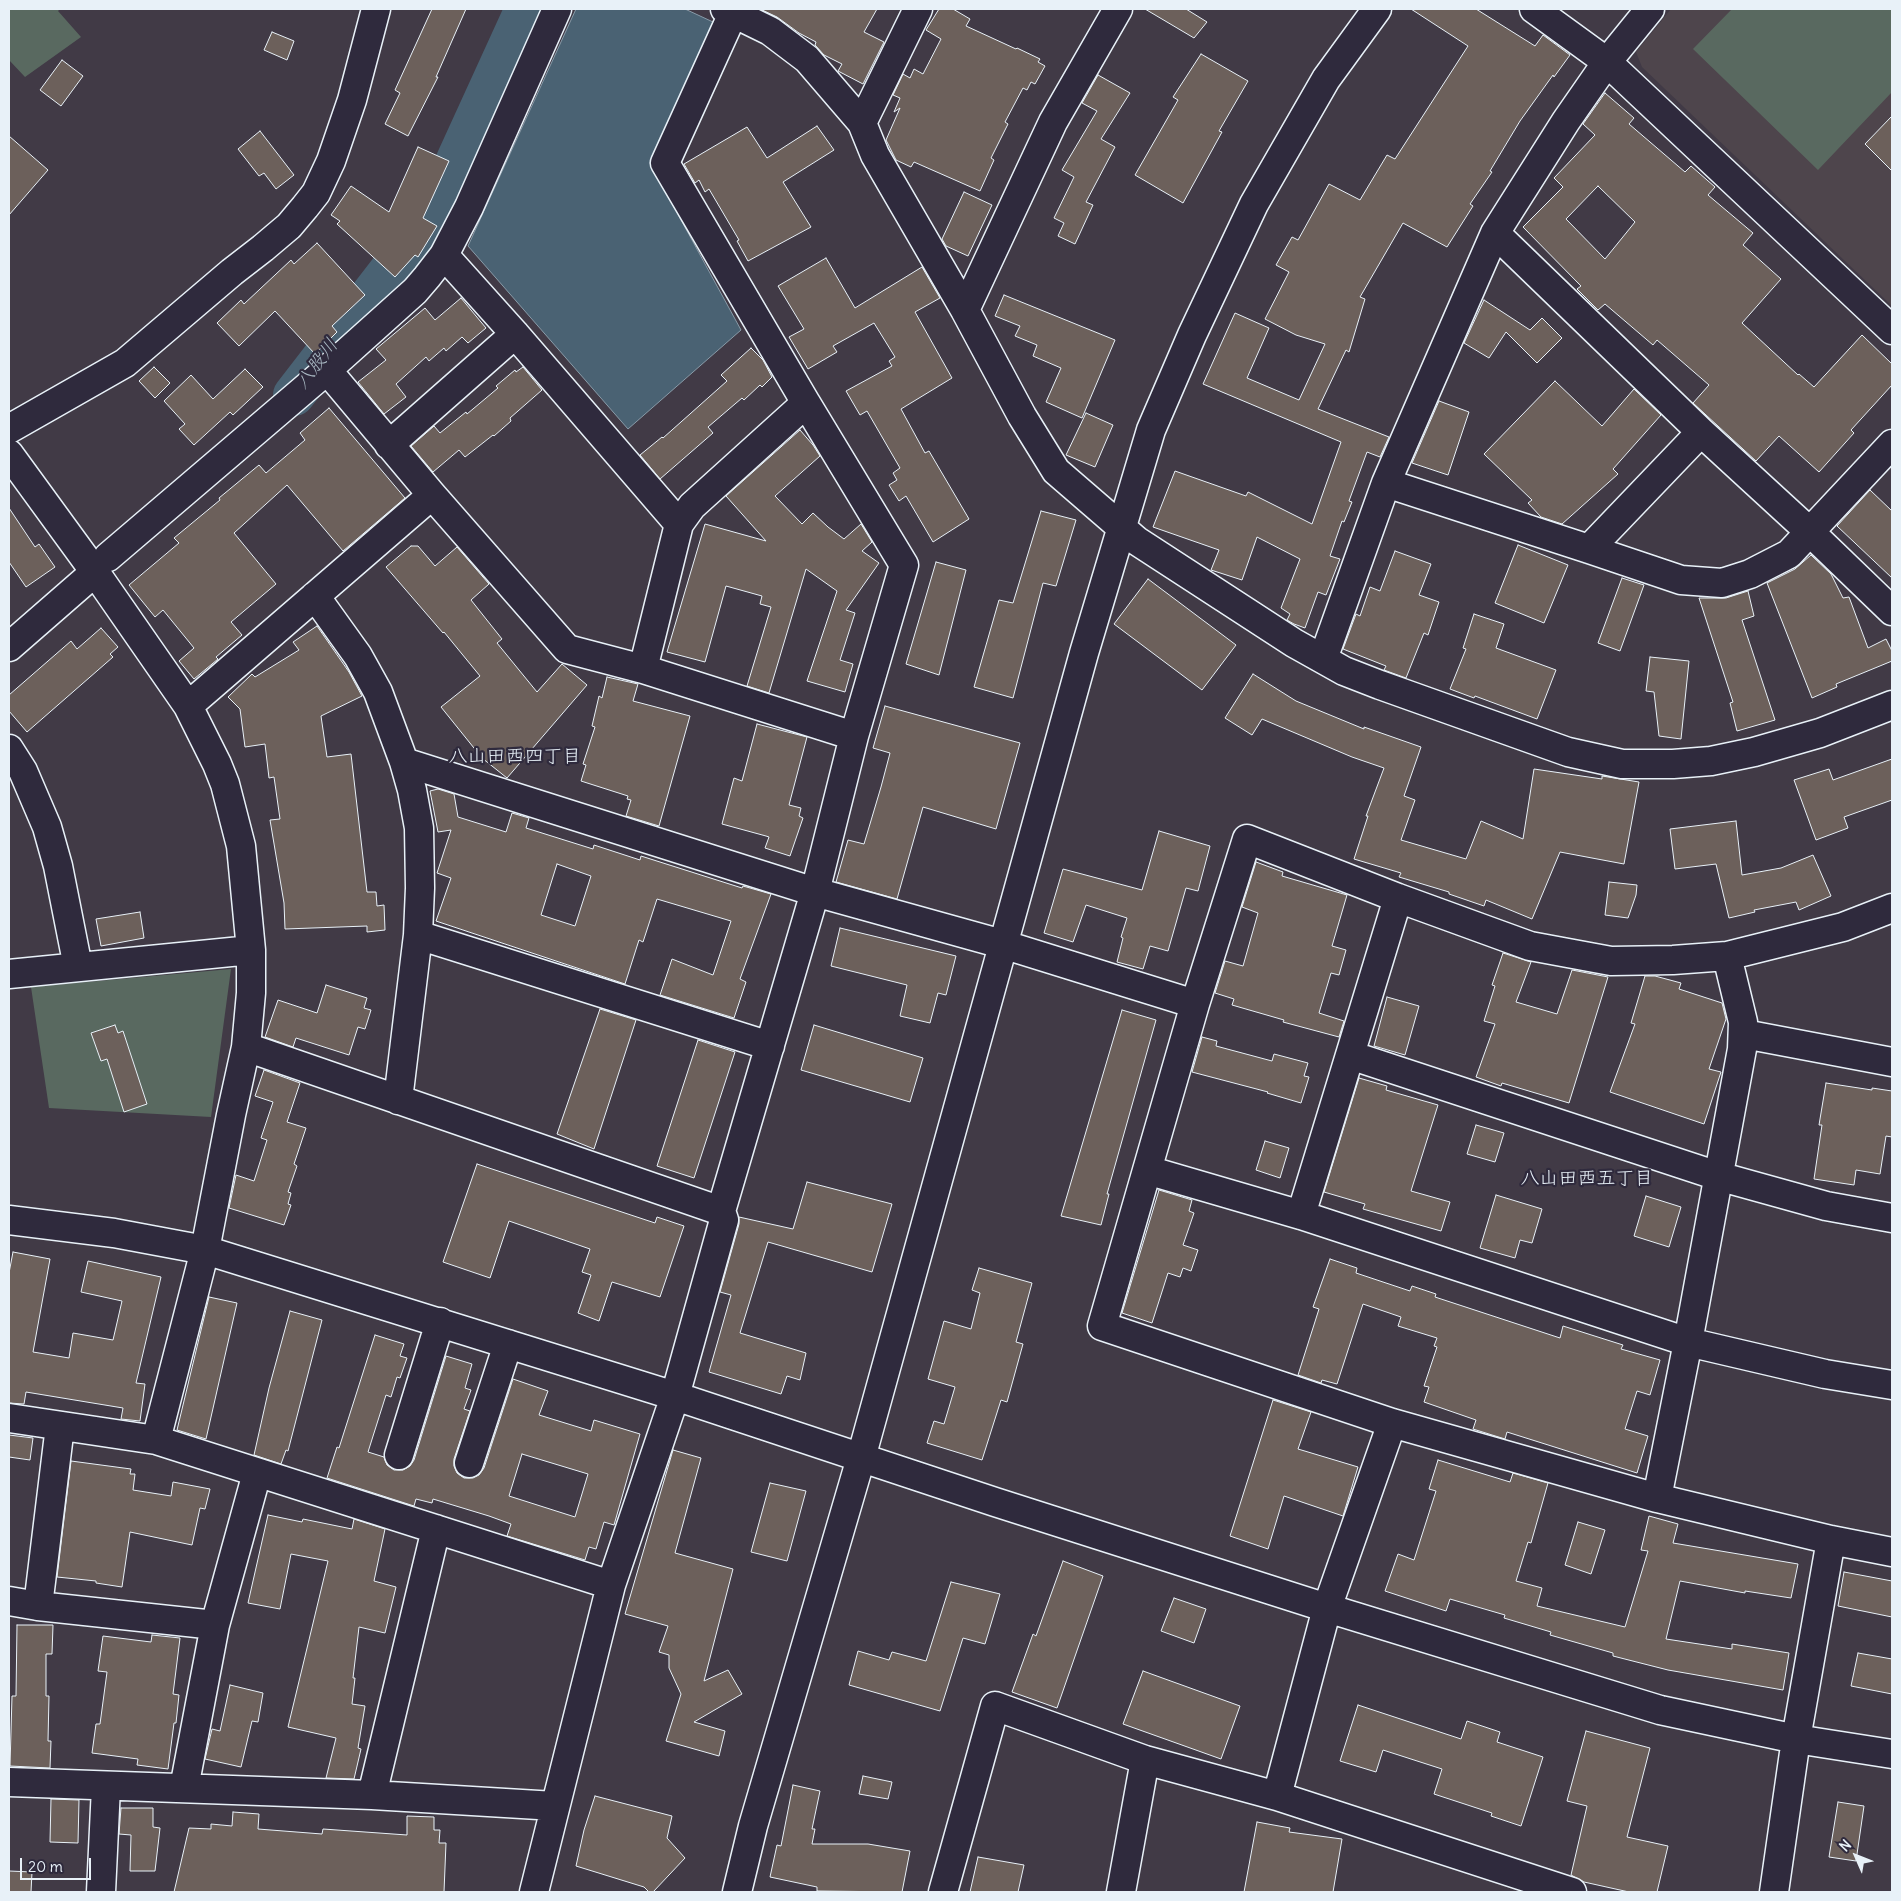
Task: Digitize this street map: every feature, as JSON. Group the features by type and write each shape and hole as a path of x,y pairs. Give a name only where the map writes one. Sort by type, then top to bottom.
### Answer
{"street":[{"path":"9,429 125,363 289,226 316,193 331,161 352,100 376,9"},
{"path":"9,647 415,291 444,255 469,207 557,9"},
{"path":"862,123 918,9"},
{"path":"965,310 1053,122 1118,9"},
{"path":"736,1892 753,1826 861,1458 1084,653 1151,430 1192,335 1254,204 1326,79 1377,9"},
{"path":"1323,659 1386,482 1495,233 1566,121 1607,62 1650,9"},
{"path":"534,1892 554,1806 612,1584 675,1396 724,1220 721,1211 815,892 854,736 904,565 806,403 665,162 731,10 770,31 807,59 862,123 875,155 965,310 1022,416 1056,471 1122,529 1262,624 1344,671 1380,685 1568,752 1622,764 1701,762 1754,752 1820,733 1892,705"},
{"path":"1545,12 1607,62 1892,330"},
{"path":"1495,233 1701,432 1811,533 1892,611"},
{"path":"444,255 679,524"},
{"path":"389,445 515,334"},
{"path":"327,370 432,495 567,649 643,669 854,736"},
{"path":"643,669 679,524 692,506 806,403"},
{"path":"1589,549 1701,432"},
{"path":"1386,482 1681,580 1722,583 1750,574 1789,554 1811,533 1892,444"},
{"path":"9,454 102,565 188,706 217,764 230,798 241,846 251,950 251,993 246,1047 204,1250 156,1440"},
{"path":"188,706 432,495"},
{"path":"315,596 358,656 378,692 404,762 412,790 419,828 420,888 418,935 398,1100"},
{"path":"9,749 23,771 47,827 60,874 78,967"},
{"path":"404,762 815,892 1002,944 1195,1004"},
{"path":"1892,908 1843,927 1727,956 1673,960 1610,961 1530,946 1398,898 1247,839 1195,1004 1102,1326 1392,1423 1656,1498 1831,1540 1892,1552"},
{"path":"1301,1215 1398,898"},
{"path":"418,935 770,1046"},
{"path":"9,974 251,950"},
{"path":"1656,1498 1688,1342 1744,1034 1743,1022 1727,956"},
{"path":"1744,1034 1892,1062"},
{"path":"246,1047 721,1211"},
{"path":"1350,1055 1718,1176 1826,1206 1892,1218"},
{"path":"1147,1170 1301,1215 1688,1342 1825,1374 1892,1385"},
{"path":"9,1220 114,1232 204,1250 675,1396 1327,1608 1660,1710 1796,1739 1892,1754"},
{"path":"399,1456 440,1322"},
{"path":"469,1463 508,1344"},
{"path":"9,1418 156,1440 612,1584"},
{"path":"1277,1796 1327,1608 1392,1423"},
{"path":"38,1606 60,1426"},
{"path":"184,1788 216,1626 257,1473"},
{"path":"372,1795 436,1529"},
{"path":"1774,1892 1796,1739 1831,1540"},
{"path":"9,1601 216,1626"},
{"path":"943,1892 995,1706 1145,1760 1277,1796 1572,1892"},
{"path":"1121,1892 1145,1760"},
{"path":"9,1782 106,1787 372,1795 554,1806"},
{"path":"101,1892 106,1787"}],"shaded area":[{"path":"1671,9 1892,9 1892,306 1642,67 1636,52"}],"green space":[{"path":"9,9 60,9 58,11 81,37 25,77 9,60"},
{"path":"1732,9 1892,9 1892,92 1818,170 1693,49"},
{"path":"231,969 211,1117 49,1108 31,987"}],"water":[{"path":"576,9 685,9 713,22 650,163 741,330 628,429 468,246"}],"building":[{"path":"432,9 466,9 436,77 438,77 408,136 385,124 400,93 395,90"},
{"path":"760,9 877,9 864,32 884,42 863,84 838,71 842,64 824,55 815,45 816,42 799,33 777,17"},
{"path":"939,9 953,9 970,19 966,26 1040,59 1038,62 1045,66 1035,84 1031,82 1027,90 1023,88 1005,122 1008,124 991,158 994,160 980,191 914,162 911,167 896,160 886,140 900,108 894,112 900,98 893,95 903,74 910,78 914,69 923,74 941,39 926,30"},
{"path":"1145,9 1186,9 1207,22 1194,38"},
{"path":"1411,9 1476,9 1535,46 1543,35 1570,55 1520,121 1490,171 1492,172 1470,204 1473,206 1447,247 1403,223 1360,297 1365,299 1349,352 1346,350 1318,409 1389,437 1380,457 1367,452 1349,501 1352,502 1344,522 1342,521 1330,556 1340,559 1326,595 1318,592 1305,628 1287,620 1290,614 1281,608 1300,559 1257,537 1242,580 1211,570 1219,550 1153,527 1175,471 1246,496 1248,492 1312,524 1341,442 1203,384 1235,313 1269,328 1247,378 1299,400 1325,344 1296,335 1265,319 1289,272 1276,265 1292,237 1298,240 1329,184 1360,200 1387,155 1395,159 1468,46"},
{"path":"272,32 294,41 287,60 264,50"},
{"path":"1201,54 1248,81 1219,131 1222,132 1183,203 1135,175 1178,100 1173,97"},
{"path":"62,60 83,76 61,106 40,90"},
{"path":"1098,75 1130,93 1101,139 1115,147 1086,202 1093,205 1075,244 1058,236 1064,223 1054,218 1074,177 1062,170 1097,111 1082,103"},
{"path":"1605,93 1634,118 1629,124 1685,172 1691,166 1715,187 1708,195 1753,233 1743,245 1781,279 1742,323 1798,375 1814,387 1862,335 1892,364 1892,385 1851,430 1854,433 1819,472 1779,436 1756,461 1693,403 1709,385 1657,340 1653,345 1605,304 1598,310 1577,289 1581,286 1523,227 1563,187 1554,178 1595,135 1583,124","holes":["1598,186 1635,222 1605,259 1566,219"]},
{"path":"1892,116 1892,171 1865,144"},
{"path":"817,126 834,150 783,182 811,227 748,261 737,241 739,240 709,189 705,192 699,180 695,183 684,164 747,127 767,158"},
{"path":"260,131 294,175 276,189 264,173 259,176 238,149"},
{"path":"9,136 48,170 9,215"},
{"path":"418,147 449,161 423,218 437,226 418,257 415,255 395,277 337,224 340,221 331,215 351,186 389,212"},
{"path":"964,192 992,205 968,256 946,246 942,239"},
{"path":"317,243 365,295 332,326 337,332 315,354 275,311 239,346 217,323 241,300 244,304 291,260 294,264"},
{"path":"826,258 855,308 922,267 940,298 915,312 952,378 901,409 925,453 929,451 969,519 933,542 906,496 899,501 889,485 897,480 893,473 900,468 867,411 860,415 846,391 892,366 889,361 895,357 874,323 833,346 837,352 808,369 789,337 804,329 778,286"},
{"path":"1004,295 1115,340 1082,418 1046,402 1061,368 1033,356 1037,345 1015,336 1020,326 995,316"},
{"path":"461,298 486,328 468,343 462,337 446,351 444,348 429,361 426,357 396,384 406,397 384,414 358,382 386,360 376,349 425,308 435,320"},
{"path":"1484,300 1530,330 1542,318 1562,338 1537,363 1506,332 1489,358 1464,343"},
{"path":"751,348 763,360 772,377 744,400 742,398 708,427 713,433 660,479 640,455 663,438 727,381 721,375"},
{"path":"154,367 170,383 155,398 139,381"},
{"path":"523,367 542,390 510,418 511,421 494,436 465,457 459,450 433,472 411,446 434,426 440,433 466,412 467,414 498,388 496,386 515,370 516,372"},
{"path":"245,369 263,387 233,415 230,412 194,445 179,429 185,424 164,401 191,375 213,399"},
{"path":"1555,381 1602,426 1634,389 1661,415 1613,469 1618,474 1562,524 1541,517 1528,503 1532,500 1484,454"},
{"path":"1439,401 1469,412 1448,475 1412,463"},
{"path":"329,408 405,498 343,551 287,485 234,533 276,584 231,622 242,635 194,679 179,661 194,648 163,610 155,617 129,585 179,543 174,538 259,465 266,473 305,440 300,433"},
{"path":"1086,413 1113,425 1095,467 1066,455"},
{"path":"800,430 820,456 775,496 802,524 813,513 844,539 861,524 872,542 862,551 879,563 846,610 855,613 840,660 853,664 845,692 807,681 837,591 806,569 769,693 747,686 771,607 760,604 762,596 726,586 705,662 667,652 705,524 766,541 726,496"},
{"path":"1870,490 1892,511 1892,578 1837,526"},
{"path":"9,508 35,547 39,544 55,567 26,587 9,562"},
{"path":"1041,511 1076,520 1056,586 1043,583 1013,698 974,687 999,600 1013,603"},
{"path":"1518,545 1568,565 1544,623 1495,603"},
{"path":"411,546 418,546 435,566 457,547 489,584 471,600 502,639 497,643 537,692 562,664 587,685 507,778 482,758 441,707 480,676 386,567"},
{"path":"1395,551 1431,564 1419,595 1439,602 1428,635 1424,633 1406,678 1384,670 1386,666 1343,649 1356,614 1360,616 1370,587 1380,591"},
{"path":"1811,555 1831,574 1843,598 1849,597 1868,648 1886,639 1892,651 1892,661 1836,684 1837,687 1812,698 1767,583 1795,569"},
{"path":"936,562 966,570 939,675 906,664"},
{"path":"1622,578 1644,585 1620,651 1598,643"},
{"path":"1148,579 1236,645 1202,690 1114,624"},
{"path":"1748,591 1754,616 1742,620 1775,720 1737,731 1730,703 1733,702 1699,598 1726,598"},
{"path":"1474,614 1504,624 1496,648 1556,670 1537,719 1475,696 1474,698 1450,689 1466,649 1463,648"},
{"path":"317,626 349,672 362,696 321,716 327,757 351,754 367,892 376,892 377,906 384,905 385,930 367,932 367,926 285,929 284,903 270,820 280,819 274,777 269,778 265,744 245,747 240,709 228,697 252,674 255,677 299,650 293,642"},
{"path":"101,628 118,647 110,654 113,657 27,732 9,711 9,695 71,641 77,649"},
{"path":"1650,657 1689,661 1681,739 1659,736 1654,692 1646,691"},
{"path":"1253,674 1296,701 1364,729 1364,727 1421,747 1404,796 1415,800 1401,840 1466,859 1481,821 1523,839 1534,769 1602,779 1602,776 1639,782 1624,864 1560,852 1532,919 1486,900 1484,906 1449,894 1449,892 1399,877 1401,873 1354,859 1368,816 1366,816 1384,768 1352,757 1262,719 1252,735 1225,718"},
{"path":"607,677 638,684 633,701 690,716 659,826 626,816 631,800 627,799 628,796 581,781 586,765 583,764 595,727 592,726 599,696 602,698"},
{"path":"885,706 1020,743 996,829 923,807 897,899 836,882 848,840 864,844 881,787 890,753 873,748"},
{"path":"757,724 807,737 789,805 801,808 799,816 803,818 790,856 765,848 769,837 722,824 734,778 742,781"},
{"path":"1892,759 1892,800 1844,817 1848,828 1816,840 1794,780 1829,769 1833,780"},
{"path":"438,789 454,794 458,817 506,832 512,813 529,818 526,828 593,849 594,845 640,860 641,856 742,888 743,886 771,894 740,979 746,982 734,1018 660,995 672,959 713,975 731,921 657,899 643,942 639,940 625,984 436,921 451,878 437,873 451,830 438,832 430,791","holes":["557,864 591,876 575,926 541,915"]},
{"path":"1736,821 1742,875 1781,868 1813,855 1831,896 1799,910 1796,902 1754,910 1755,912 1729,918 1716,864 1675,869 1670,829"},
{"path":"1159,831 1210,846 1198,891 1186,888 1168,951 1150,946 1143,969 1117,962 1123,938 1121,937 1127,918 1086,905 1073,942 1044,933 1063,869 1142,890"},
{"path":"1256,862 1283,872 1282,876 1347,895 1332,946 1346,950 1339,975 1331,973 1319,1013 1344,1021 1339,1037 1283,1022 1284,1020 1232,1005 1234,999 1215,993 1225,961 1243,966 1258,913 1242,907"},
{"path":"1609,882 1637,885 1636,895 1628,918 1605,915"},
{"path":"140,912 144,938 101,946 96,919"},
{"path":"840,928 956,956 946,995 938,993 930,1023 900,1016 907,985 831,966"},
{"path":"1503,953 1531,962 1516,1002 1557,1014 1572,970 1608,977 1569,1103 1502,1083 1501,1086 1476,1077 1495,1024 1484,1021 1495,986 1492,985"},
{"path":"1645,976 1655,976 1681,983 1679,989 1722,1003 1726,1019 1709,1069 1721,1072 1704,1124 1610,1092 1635,1024 1631,1023"},
{"path":"326,985 367,998 364,1008 371,1010 365,1029 358,1027 349,1055 296,1038 293,1047 265,1037 278,1000 317,1013"},
{"path":"1387,997 1419,1006 1405,1055 1374,1046"},
{"path":"600,1009 636,1020 594,1149 557,1134"},
{"path":"1122,1010 1156,1020 1107,1194 1109,1194 1101,1225 1061,1216"},
{"path":"115,1025 118,1033 123,1031 147,1104 124,1112 107,1059 101,1061 91,1033"},
{"path":"814,1025 923,1058 910,1102 801,1070"},
{"path":"1202,1037 1217,1041 1216,1046 1272,1061 1274,1054 1308,1063 1304,1076 1309,1077 1301,1103 1268,1092 1192,1072"},
{"path":"698,1040 735,1052 694,1178 657,1166"},
{"path":"264,1070 300,1083 287,1122 306,1128 294,1164 297,1166 288,1192 291,1193 288,1204 291,1205 284,1225 229,1208 236,1175 254,1181 267,1140 261,1138 273,1102 255,1096"},
{"path":"1359,1078 1387,1086 1386,1090 1438,1105 1411,1191 1450,1202 1441,1231 1363,1209 1365,1204 1324,1192"},
{"path":"1826,1083 1892,1091 1892,1137 1886,1136 1880,1174 1856,1170 1854,1185 1814,1179 1822,1125 1819,1125"},
{"path":"1476,1125 1504,1133 1495,1162 1467,1154"},
{"path":"1265,1141 1289,1148 1280,1178 1256,1170"},
{"path":"477,1164 655,1223 657,1217 684,1226 660,1297 612,1282 599,1321 578,1313 591,1275 582,1272 590,1249 509,1221 490,1278 443,1262"},
{"path":"807,1182 892,1204 872,1272 768,1242 740,1333 806,1353 800,1380 787,1376 781,1394 709,1372 731,1295 720,1292 739,1224 739,1217 793,1229"},
{"path":"1159,1190 1192,1200 1189,1211 1194,1213 1183,1245 1198,1250 1191,1271 1183,1268 1180,1277 1168,1273 1152,1323 1122,1313"},
{"path":"1496,1195 1542,1209 1532,1243 1520,1240 1515,1258 1480,1248"},
{"path":"1646,1196 1681,1207 1669,1247 1634,1236"},
{"path":"13,1252 50,1259 33,1352 69,1358 73,1333 113,1340 122,1301 81,1292 88,1261 161,1277 136,1383 145,1384 140,1421 121,1419 123,1408 26,1392 24,1404 9,1403 9,1273"},
{"path":"1330,1259 1357,1268 1356,1273 1410,1291 1412,1286 1436,1294 1435,1297 1560,1338 1563,1326 1623,1345 1621,1349 1660,1360 1650,1395 1637,1391 1625,1429 1648,1436 1637,1473 1507,1432 1505,1439 1473,1429 1476,1420 1424,1402 1429,1387 1424,1386 1437,1347 1434,1346 1437,1338 1398,1326 1401,1317 1363,1304 1337,1384 1322,1380 1321,1383 1298,1375 1319,1309 1313,1307"},
{"path":"979,1268 1032,1283 1016,1342 1023,1344 1007,1402 1001,1400 982,1460 927,1443 934,1421 944,1424 955,1387 928,1379 944,1321 971,1329 980,1293 972,1290"},
{"path":"209,1297 237,1303 206,1439 177,1430"},
{"path":"290,1311 322,1320 288,1451 286,1450 281,1464 254,1455 269,1388"},
{"path":"375,1335 404,1344 400,1356 407,1358 400,1378 397,1377 391,1397 386,1395 368,1452 384,1457 387,1465 394,1470 403,1470 410,1466 414,1460 446,1356 472,1364 465,1388 471,1390 464,1409 470,1411 454,1459 457,1473 464,1478 473,1478 479,1475 484,1468 513,1379 548,1391 539,1415 591,1431 594,1420 640,1434 614,1525 604,1522 596,1549 589,1547 585,1560 507,1536 511,1524 489,1516 433,1499 432,1503 416,1499 414,1506 327,1478 337,1447 339,1448","holes":["522,1454 588,1474 575,1517 509,1496"]},
{"path":"1273,1400 1311,1412 1298,1449 1358,1467 1343,1516 1284,1496 1268,1549 1230,1536"},
{"path":"9,1435 33,1438 30,1460 9,1457"},
{"path":"673,1450 701,1458 675,1553 733,1569 704,1681 728,1670 742,1694 694,1722 725,1731 719,1756 666,1741 681,1694 669,1668 669,1655 659,1652 668,1626 625,1614"},
{"path":"1438,1460 1510,1482 1513,1473 1548,1483 1531,1543 1528,1542 1516,1581 1542,1588 1537,1606 1625,1627 1648,1551 1641,1550 1649,1516 1678,1524 1673,1543 1798,1564 1791,1598 1745,1591 1745,1593 1680,1581 1666,1639 1732,1649 1732,1644 1789,1653 1783,1690 1668,1670 1613,1656 1613,1653 1550,1635 1551,1632 1504,1618 1505,1615 1450,1599 1446,1611 1385,1591 1398,1554 1414,1560 1436,1491 1429,1489"},
{"path":"71,1461 131,1469 130,1474 135,1474 133,1490 171,1496 173,1482 210,1489 205,1509 200,1508 192,1545 130,1532 122,1587 96,1583 96,1581 57,1577"},
{"path":"770,1483 806,1491 787,1561 751,1552"},
{"path":"268,1515 302,1522 303,1519 352,1529 354,1519 385,1529 374,1581 396,1587 385,1633 359,1627 352,1704 365,1706 358,1748 361,1749 354,1779 326,1778 336,1738 288,1727 328,1561 291,1554 280,1609 248,1603"},
{"path":"1578,1522 1605,1530 1591,1574 1565,1565"},
{"path":"1063,1561 1103,1576 1057,1708 1012,1692 1033,1634 1036,1636"},
{"path":"1844,1572 1892,1581 1892,1617 1838,1606"},
{"path":"951,1582 1000,1594 985,1644 963,1638 940,1711 849,1685 858,1651 889,1660 892,1652 926,1661"},
{"path":"1174,1598 1206,1609 1194,1643 1161,1631"},
{"path":"17,1625 53,1625 52,1654 46,1654 46,1696 49,1696 48,1741 51,1741 50,1768 10,1766 12,1696 16,1696"},
{"path":"152,1635 180,1638 173,1694 179,1695 168,1769 137,1765 138,1759 92,1753 96,1724 100,1724 107,1672 98,1671 103,1636 151,1642"},
{"path":"1858,1653 1892,1659 1892,1694 1851,1686"},
{"path":"1143,1671 1240,1706 1221,1759 1123,1724"},
{"path":"230,1685 263,1693 258,1722 252,1721 241,1767 205,1759 212,1729 220,1731"},
{"path":"1358,1705 1461,1739 1467,1721 1500,1732 1497,1742 1543,1757 1521,1826 1491,1816 1492,1813 1434,1794 1442,1769 1383,1750 1376,1772 1340,1761"},
{"path":"1586,1731 1650,1748 1627,1837 1668,1846 1657,1892 1629,1892 1584,1882 1571,1875 1587,1806 1567,1801"},
{"path":"863,1776 892,1782 888,1799 859,1794"},
{"path":"793,1785 820,1791 812,1829 815,1829 812,1844 868,1844 910,1851 902,1892 817,1891 817,1887 770,1877 777,1845 781,1846"},
{"path":"595,1796 672,1816 667,1838 685,1858 653,1892 649,1892 644,1887 576,1866 584,1830"},
{"path":"51,1799 79,1800 78,1843 50,1842"},
{"path":"1838,1802 1864,1806 1856,1861 1829,1857"},
{"path":"121,1808 153,1808 153,1827 160,1828 155,1871 130,1871 131,1835 119,1834"},
{"path":"233,1812 259,1814 258,1829 322,1834 323,1829 407,1835 407,1816 434,1817 434,1830 440,1830 439,1843 446,1843 444,1892 174,1892 189,1828 211,1829 211,1824 232,1826"},
{"path":"1257,1822 1290,1828 1289,1832 1342,1839 1333,1892 1244,1892"},
{"path":"978,1857 1024,1865 1018,1892 970,1892"},
{"path":"9,1871 32,1872 31,1892 9,1892"}],"waterway":[{"name":"八股川","path":"294,395 396,263 437,204 526,9"}],"district":[{"name":"八山田西四丁目","path":"515,757"},
{"name":"八山田西五丁目","path":"1587,1179"}]}
